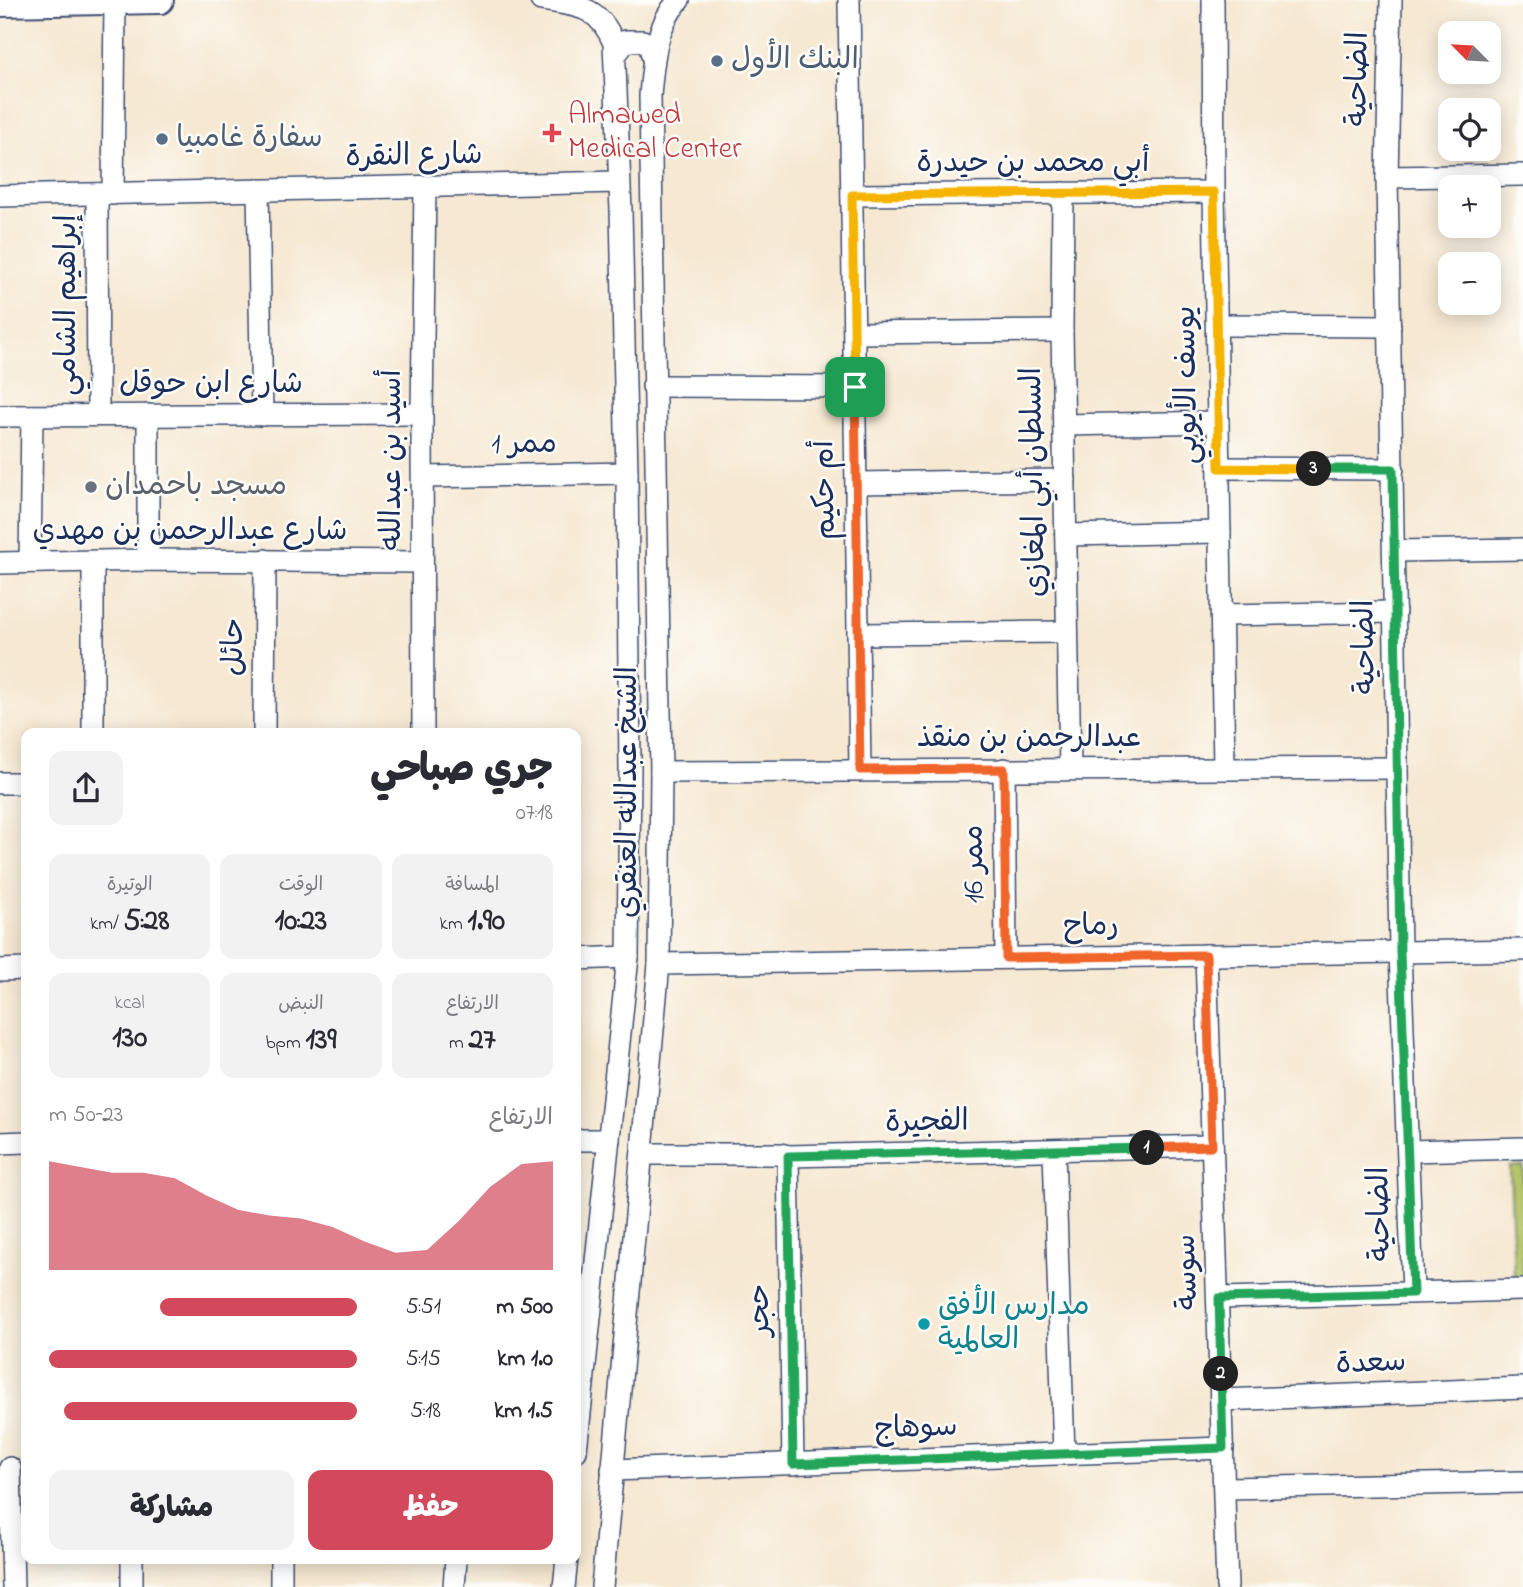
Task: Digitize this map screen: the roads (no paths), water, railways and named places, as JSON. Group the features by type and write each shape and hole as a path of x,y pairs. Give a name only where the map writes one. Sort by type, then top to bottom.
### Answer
{"main road":[{"path":"0,3 160,0"}],"street":[{"name":"الشيخ عبدالله العنقري","path":"541,0 579,6 600,17 608,28 616,54 627,473 630,769 628,957 581,1404"},
{"name":"الشيخ عبدالله العنقري","path":"602,1587 659,964 660,772 650,96 653,60 662,27 669,10 679,0"},
{"name":"أم حكيم","path":"849,0 860,770"},
{"name":"يوسف الأيوبي","path":"1213,0 1224,768"},
{"name":"الضاحية","path":"1391,0 1387,177 1400,952 1413,1293"},
{"name":"إبراهيم الشامي","path":"98,415 115,1"},
{"path":"616,54 626,41 643,41 650,47 653,60"},
{"path":"1387,177 1523,175"},
{"name":"شارع النقرة","path":"0,196 619,181"},
{"name":"أسيد بن عبدالله","path":"423,728 422,414 425,186"},
{"path":"258,190 262,415"},
{"name":"أبي محمد بن حيدرة","path":"852,195 1214,192"},
{"name":"السلطان أبي المغازي","path":"1063,194 1062,331 1070,769"},
{"path":"1217,325 1390,326"},
{"path":"855,333 1062,331"},
{"path":"653,386 855,387"},
{"name":"شارع ابن حوقل","path":"0,416 422,414"},
{"path":"148,415 148,560"},
{"path":"30,562 32,416"},
{"path":"1064,425 1218,422"},
{"path":"1219,468 1393,469"},
{"name":"ممر 1","path":"424,477 627,473"},
{"path":"856,483 1065,480"},
{"path":"1066,535 1220,532"},
{"path":"1394,551 1523,549"},
{"name":"شارع عبدالرحمن بن مهدي","path":"0,563 148,560 422,562"},
{"name":"حائل","path":"264,728 265,560"},
{"path":"93,562 93,728"},
{"path":"1222,615 1395,612"},
{"path":"858,635 1067,632"},
{"name":"عبدالرحمن بن منقذ","path":"660,772 1397,768"},
{"name":"ممر 16","path":"1004,769 1006,958"},
{"path":"0,783 21,783"},
{"name":"رماح","path":"659,964 1523,950"},
{"name":"سوسة","path":"1206,955 1227,1587"},
{"path":"581,959 628,957"},
{"path":"0,970 21,970"},
{"path":"581,1140 609,1140"},
{"path":"0,1143 21,1142"},
{"name":"الفجيرة","path":"642,1154 788,1156 1212,1146"},
{"path":"1409,1151 1523,1148"},
{"path":"1054,1151 1064,1454"},
{"name":"حجر","path":"788,1156 793,1464"},
{"path":"1219,1298 1523,1290"},
{"name":"سعدة","path":"1222,1400 1523,1388"},
{"name":"سوهاج","path":"612,1470 1223,1448"},
{"path":"12,1468 13,1587"},
{"path":"1225,1488 1523,1482"},
{"path":"132,1564 132,1587"},
{"path":"281,1564 281,1587"},
{"path":"454,1587 456,1564"},
{"path":"564,1587 566,1564"}],"place":[{"name":"البنك الأول","path":"717,61"},
{"name":"Almawed Medical Center","path":"552,133"},
{"name":"سفارة غامبيا","path":"162,139"},
{"name":"مسجد باحمدان","path":"91,487"},
{"name":"مدارس الأفق العالمية","path":"924,1324"}]}
